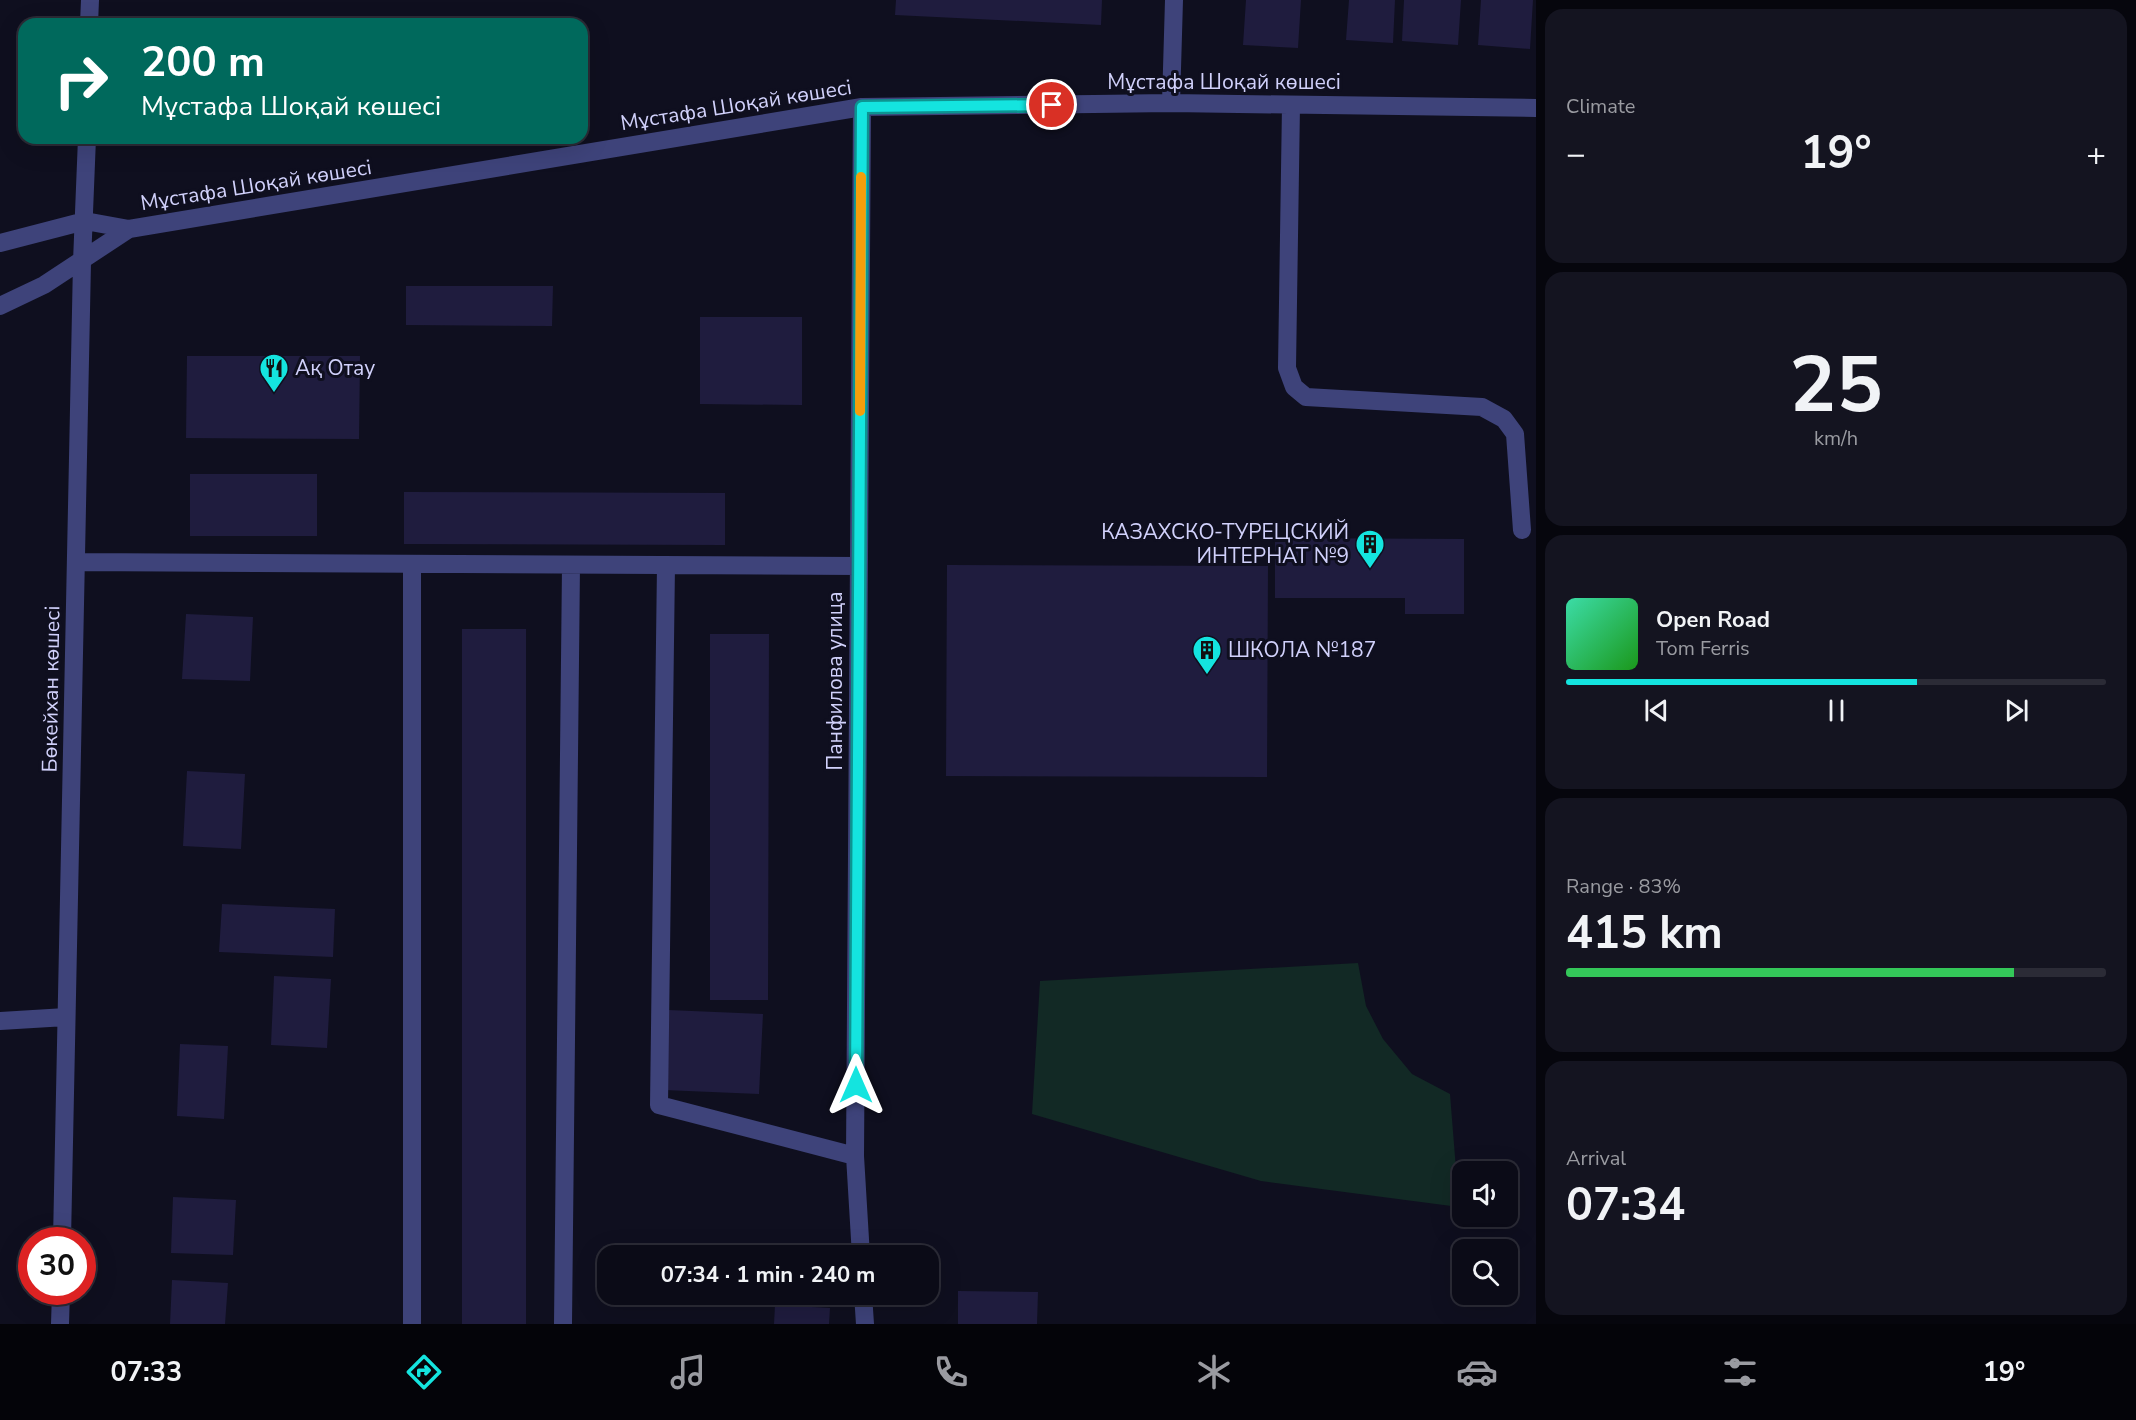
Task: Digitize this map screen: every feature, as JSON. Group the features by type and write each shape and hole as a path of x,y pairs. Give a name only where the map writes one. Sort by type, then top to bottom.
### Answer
{"street":[{"path":"89,18 90,0"},
{"path":"1171,103 1174,0"},
{"name":"Мұстафа Шоқай көшесі","path":"0,243 85,221 129,230 862,107 1171,103 1536,108"},
{"path":"1291,105 1287,368 1294,387 1306,398 1482,407 1504,419 1515,434 1522,530"},
{"name":"Панфилова улица","path":"860,1245 855,1156 862,107"},
{"name":"Бөкейхан көшесі","path":"62,1227 82,262 87,144"},
{"name":"Мұстафа Шоқай көшесі","path":"0,306 44,285 129,230"},
{"path":"76,562 859,566"},
{"path":"412,564 412,1324"},
{"path":"563,1324 571,564"},
{"path":"666,565 659,1105 855,1156"},
{"path":"0,1022 66,1017"},
{"path":"60,1324 61,1305"},
{"path":"864,1305 865,1324"}],"green space":[{"path":"1358,963 1366,1006 1383,1039 1412,1074 1450,1094 1455,1161 1452,1161 1452,1206 1261,1181 1032,1114 1040,981"}],"building":[{"path":"896,0 1102,0 1101,25 895,15"},
{"path":"1246,0 1301,0 1298,48 1243,45"},
{"path":"1349,0 1395,0 1393,43 1346,40"},
{"path":"1404,0 1461,0 1458,45 1402,41"},
{"path":"1481,0 1533,0 1530,49 1478,45"},
{"path":"406,286 553,286 552,326 406,325"},
{"path":"700,317 802,317 802,405 700,404"},
{"path":"187,356 360,356 359,439 186,438"},
{"path":"190,474 317,474 317,536 190,536"},
{"path":"404,492 725,493 725,545 404,544"},
{"name":"КАЗАХСКО-ТУРЕЦСКИЙ ИНТЕРНАТ №9","path":"1275,538 1464,539 1464,614 1405,614 1405,598 1275,598"},
{"name":"ШКОЛА №187","path":"947,565 1268,566 1267,777 946,776"},
{"path":"186,614 253,617 250,681 182,679"},
{"path":"462,629 526,629 526,1324 462,1324"},
{"path":"710,634 769,634 768,1000 710,1000"},
{"path":"187,771 245,774 241,849 183,846"},
{"path":"222,904 335,909 333,957 219,952"},
{"path":"274,976 331,979 327,1048 271,1045"},
{"path":"668,1010 763,1014 759,1094 664,1090"},
{"path":"180,1044 228,1046 224,1119 177,1116"},
{"path":"173,1197 236,1200 233,1255 171,1253"},
{"path":"172,1280 228,1283 225,1324 170,1324"},
{"path":"958,1291 1038,1292 1037,1324 958,1324"},
{"path":"775,1305 830,1308 829,1324 774,1324"}],"slow traffic":[{"path":"860,411 861,177"}],"place":[{"name":"Ақ Отау","path":"274,394"},
{"name":"КАЗАХСКО-ТУРЕЦСКИЙ ИНТЕРНАТ №9","path":"1370,570"},
{"name":"ШКОЛА №187","path":"1207,676"}],"route":[{"path":"856,1085 862,107 1052,105"}]}
